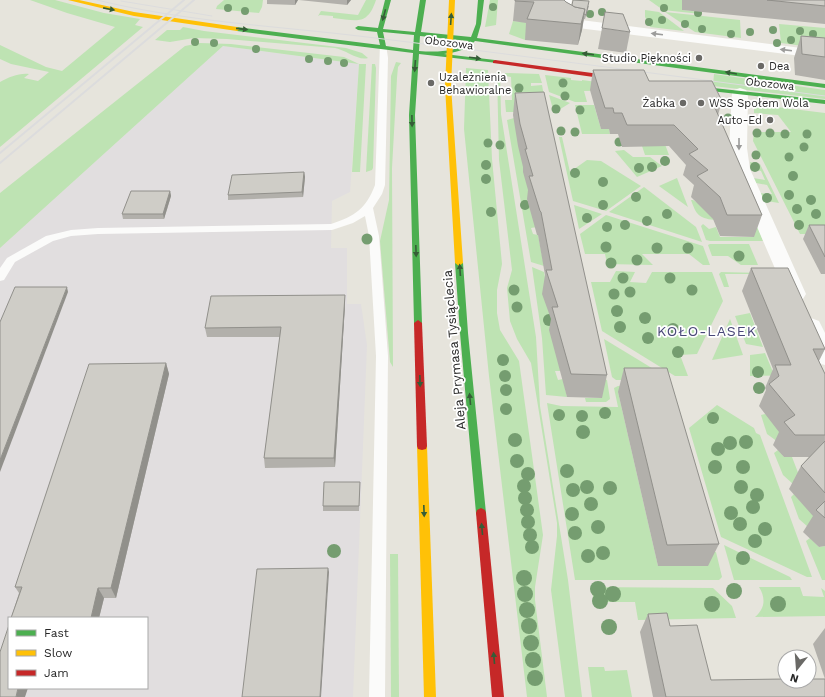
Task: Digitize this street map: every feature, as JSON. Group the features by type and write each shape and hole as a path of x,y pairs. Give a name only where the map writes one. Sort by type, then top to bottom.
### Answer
{"main road":[{"name":"Obozowa","path":"71,0 138,14 203,25 437,53 634,81"},
{"path":"383,46 380,30 388,0"},
{"path":"423,0 418,26 412,123 430,697"},
{"name":"Aleja Prymasa Tysiąclecia","path":"452,0 448,86 464,333 498,697"},
{"path":"437,53 463,50 473,44 482,0"},
{"name":"Obozowa","path":"351,28 475,40 683,66 825,86"},
{"name":"Obozowa","path":"677,86 825,102"}],"street":[{"path":"565,0 562,10 565,16 578,24 825,55"},
{"path":"740,93 738,148 741,169 772,243 825,358"}],"lane":[{"path":"0,277 11,260 50,238 71,233 98,231 332,226 358,217 369,209 377,197 380,185 384,58 383,46"},
{"path":"369,209 374,236 382,356 377,697"}],"shaded area":[{"path":"223,46 359,64 350,192 332,201 331,248 347,248 347,304 361,304 367,345 353,697 0,697 0,248"}],"green space":[{"path":"30,0 55,0 104,13 140,19 135,25 143,27 0,147 0,82 21,74 29,74 24,78 38,81 49,72 11,64 0,59 0,45 46,67 62,71 115,27"},
{"path":"224,0 263,0 259,13 216,9 217,6"},
{"path":"366,0 376,0 373,9 369,14 360,20 333,18 333,16 318,16 321,11 358,15"},
{"path":"490,0 498,0 496,25 485,27"},
{"path":"649,0 682,0 682,10 701,12 701,14 663,10"},
{"path":"645,10 659,12 684,31 650,27 645,17"},
{"path":"665,12 740,20 741,38 695,32"},
{"path":"513,21 531,23 525,40 509,34"},
{"path":"779,24 825,28 825,49 781,43"},
{"path":"183,27 204,31 346,48 362,53 368,58 364,59 356,57 335,48 227,39 194,38 170,42 155,40 167,30 180,30"},
{"path":"200,43 231,44 344,57 359,64 223,46 0,248 0,193 185,46"},
{"path":"396,62 401,63 398,67 397,78 392,168 393,367 390,362 380,241 389,200 391,76"},
{"path":"359,64 366,64 360,172 352,172"},
{"path":"372,64 375,64 376,68 373,168 372,170 366,172"},
{"path":"466,68 488,70 492,159 502,264 497,290 497,313 500,330 519,361 543,535 535,587 535,600 547,697 527,697 489,376 464,129"},
{"path":"497,72 500,72 501,114 536,337 540,406 568,580 582,697 565,697 551,590 557,523 531,363 517,339 510,321 507,288 512,270 499,160"},
{"path":"505,73 539,74 542,83 531,83 531,86 542,85 547,112 506,112 505,100 512,100 511,77 505,76"},
{"path":"714,74 825,90 825,99 713,86"},
{"path":"545,75 571,78 571,80 619,85 640,90 584,91 587,102 575,102 549,92"},
{"path":"549,95 570,103 554,113"},
{"path":"575,105 594,105 601,129 609,129 610,134 582,134"},
{"path":"761,105 825,113 825,234 800,234 753,141 754,132 791,132 778,115 754,113 754,107"},
{"path":"514,118 528,178 537,227 531,228 533,234 538,235 544,266 531,262 507,120"},
{"path":"559,137 562,137 570,172 587,160 601,161 641,186 606,211 573,201"},
{"path":"663,139 669,155 645,155 642,146"},
{"path":"726,142 763,241 706,240 701,226 703,224 709,229 716,227 720,237 754,237"},
{"path":"624,150 633,157 650,157 662,166 637,177 615,151"},
{"path":"750,162 760,164 779,203 761,200 759,193 772,194 767,185 756,183 753,178 765,180 761,171 751,169"},
{"path":"677,178 688,207 659,186"},
{"path":"644,187 696,227 702,242 609,212"},
{"path":"691,200 701,205 707,204 714,220 704,218 698,214 694,209"},
{"path":"574,205 602,214 579,229"},
{"path":"606,215 703,246 710,265 703,265 689,254 642,254 653,265 607,264 605,254 585,254 580,234"},
{"path":"749,244 758,265 741,265 728,256 712,256 708,245"},
{"path":"532,267 544,272 562,371 555,371 558,380 563,379 567,397 546,395 542,338"},
{"path":"616,271 635,272 630,282 646,283 652,272 712,272 723,301 697,354 680,355 688,376 675,376 602,331 591,282 610,282"},
{"path":"721,272 769,273 774,286 785,288 820,373 813,375 750,376 750,355 765,353 773,372 814,371 779,291 758,290 751,274 725,274 729,287 724,287 719,274"},
{"path":"750,313 763,347 746,344 735,316"},
{"path":"730,319 743,355 712,360"},
{"path":"604,339 665,376 666,380 616,380 612,377"},
{"path":"596,376 607,380 610,399 606,402 586,402 585,398 601,398"},
{"path":"666,385 618,392 658,566 708,566 704,550 716,552 722,577 719,580 575,580 547,403 561,406 618,407 614,388 618,386"},
{"path":"717,405 754,428 756,433 760,435 812,577 807,577 721,537 689,428"},
{"path":"765,414 778,420 786,441 778,442 767,434 761,415"},
{"path":"778,450 784,457 792,457 802,483 793,484 783,475 774,453"},
{"path":"794,494 802,503 810,504 818,525 808,527 799,519 791,497"},
{"path":"810,538 819,547 825,546 825,580 822,580 806,541"},
{"path":"724,545 790,577 792,580 734,580"},
{"path":"390,554 398,554 399,697 391,697"},
{"path":"591,587 713,588 732,606 736,618 638,620 635,602 594,602"},
{"path":"759,587 800,587 803,596 824,597 821,588 825,591 825,616 755,617 763,607 763,595"},
{"path":"588,667 604,667 605,671 627,670 632,697 592,697"}],"building":[{"path":"515,0 564,0 575,7 585,9 581,24 527,19 534,2"},
{"path":"573,0 589,1 586,15 584,14 585,9 572,5"},
{"path":"767,0 825,0 825,6"},
{"path":"605,12 623,14 630,32 602,28"},
{"path":"801,36 825,38 825,57 802,54"},
{"path":"593,70 644,70 649,81 712,81 722,101 712,101 762,215 727,215 720,197 697,176 708,170 689,154 698,149 674,125 627,125 622,113 614,113 613,108 605,108"},
{"path":"544,92 607,375 571,374 552,307 558,307 546,270 552,270 541,212 529,176 533,176 525,149 527,149 520,124 515,93"},
{"path":"304,172 302,192 228,195 232,175"},
{"path":"131,191 170,191 163,214 122,214"},
{"path":"809,225 825,225 825,257"},
{"path":"751,268 788,268 825,349 813,349 825,374 825,435 795,435 784,422 795,415 769,384 779,376 775,365 791,365"},
{"path":"15,287 67,287 0,460 0,322"},
{"path":"345,295 334,458 264,458 281,327 205,328 211,296"},
{"path":"166,363 111,588 98,588 91,617 11,617 22,587 15,587 89,364"},
{"path":"624,368 667,368 719,544 667,545"},
{"path":"825,441 825,493 801,466"},
{"path":"324,482 360,482 359,506 323,506"},
{"path":"825,501 825,518 816,510"},
{"path":"328,568 320,697 242,697 257,569"},
{"path":"667,613 670,626 697,625 711,680 777,679 777,689 817,689 817,679 825,679 825,697 666,697 648,614"},
{"path":"8,628 8,689 18,689 16,697 0,697 0,652"}],"tram line":[{"path":"97,0 164,14 232,23 424,44 825,96"},
{"path":"121,1 212,16"}],"railway":[{"path":"0,153 184,0"},
{"path":"0,163 194,0"}],"traffic: fast":[{"path":"383,46 380,30 388,0"},
{"path":"418,323 412,115 418,26 423,0"},
{"path":"437,53 461,48 469,44 474,39 477,33 481,0"},
{"path":"358,28 500,42 825,86"},
{"path":"237,29 495,62"},
{"path":"686,87 825,102"},
{"path":"459,263 481,513"}],"traffic: slow":[{"path":"71,0 134,14 237,29"},
{"path":"452,0 448,86 459,263"},
{"path":"422,446 430,697"}],"traffic: jam":[{"path":"495,62 622,79"},
{"path":"418,323 422,446"},
{"path":"481,513 498,697"}],"place":[{"name":"Studio Piękności","path":"699,58"},
{"name":"Dea","path":"761,66"},
{"name":"Uzależnienia Behawioralne","path":"431,83"},
{"name":"Żabka","path":"683,103"},
{"name":"WSS Społem Wola","path":"701,103"},
{"name":"Auto-Ed","path":"770,120"}],"district":[{"name":"KOŁO-LASEK","path":"707,331"}]}
